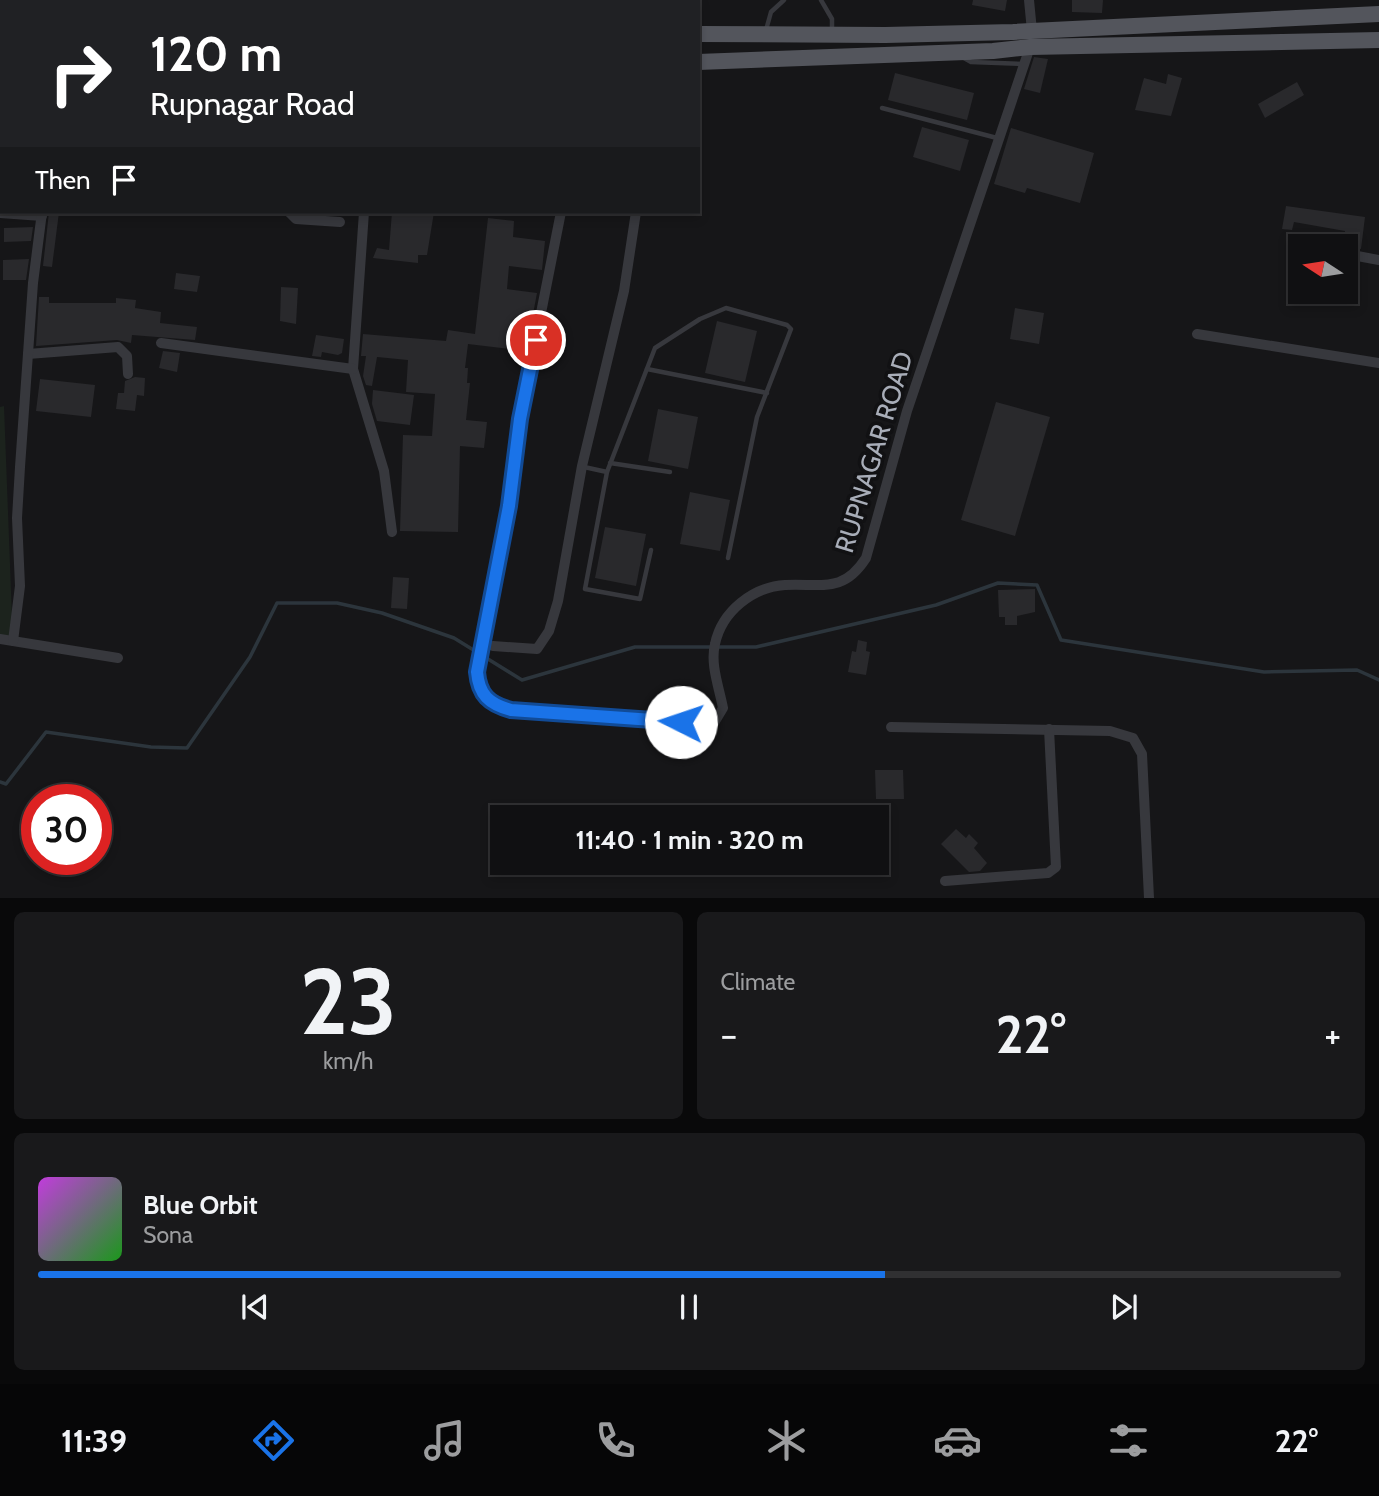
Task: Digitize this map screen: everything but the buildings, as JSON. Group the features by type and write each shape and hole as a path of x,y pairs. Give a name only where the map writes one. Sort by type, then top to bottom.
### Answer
{"main road":[{"path":"700,62 954,52 1031,39 1379,14"},
{"path":"700,34 1379,40"}],"street":[{"path":"1029,0 1031,39"},
{"name":"RUPNAGAR ROAD","path":"561,214 520,419 488,646 479,662 478,686 485,697 496,706 511,710 714,723 723,708 715,649 736,606 758,591 783,585 830,585 845,581 858,572 866,558 907,411 1031,39"},
{"path":"13,642 20,586 17,518 28,354 42,214"},
{"path":"291,214 296,219 340,222"},
{"path":"364,214 353,369 384,471 392,532"},
{"path":"488,646 537,649 549,631 558,601 582,466 624,292 636,214"},
{"path":"1358,256 1379,260"},
{"path":"1197,334 1379,363"},
{"path":"161,343 353,369"},
{"path":"28,354 118,347 127,356 128,374"},
{"path":"0,639 118,658"},
{"path":"891,727 1123,733 1133,738 1140,746 1149,898"},
{"path":"945,881 1048,873 1056,867 1049,730"}],"lane":[{"path":"766,34 771,12 784,0"},
{"path":"821,0 832,19 832,27"},
{"path":"954,52 971,62 1024,64"},
{"path":"882,108 998,139"},
{"path":"651,550 640,599 585,589 607,472 655,348 699,319 726,308 787,325 791,329 757,417 728,558"},
{"path":"647,369 767,393"},
{"path":"610,463 670,472"},
{"path":"582,466 607,472"}],"shaded area":[{"path":"4,406 13,644 0,643 0,407"}],"waterway":[{"path":"0,782 6,784 46,732 151,747 187,748 250,657 277,603 337,603 382,613 454,638 522,680 635,647 756,647 936,605 998,583 1037,585 1061,640 1264,672 1357,670 1379,680"}],"route":[{"path":"536,340 520,419 509,506 477,672 478,686 485,697 496,706 511,710 681,722"}]}
